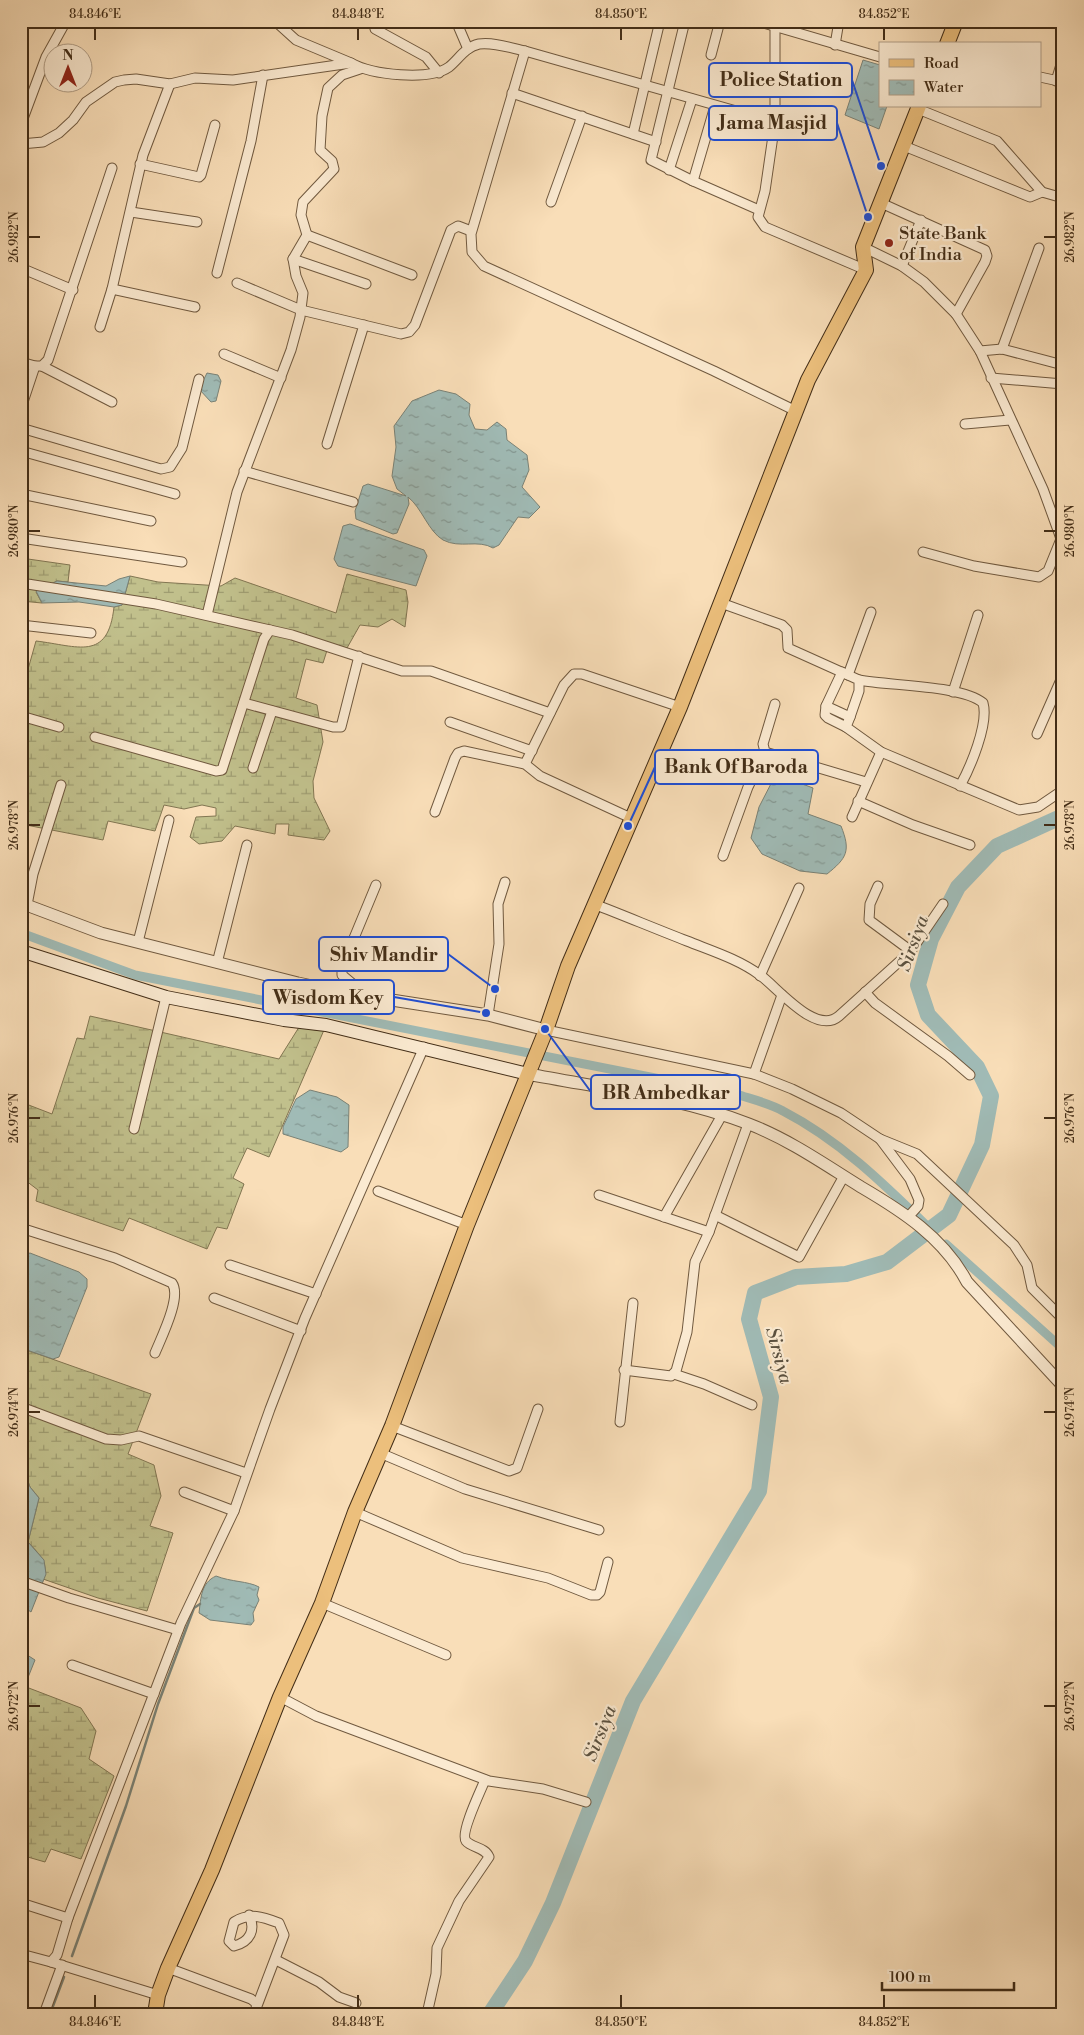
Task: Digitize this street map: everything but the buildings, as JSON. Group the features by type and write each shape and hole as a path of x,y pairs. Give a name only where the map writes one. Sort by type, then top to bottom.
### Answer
{"main road":[{"path":"948,42 956,21"},
{"path":"155,2014 158,1995 168,1968 212,1870 280,1697 322,1604 355,1512 392,1426 467,1225 546,1030 568,966 680,708 808,380 866,270 863,247 918,108"},
{"path":"21,950 166,997 284,1020 326,1025 530,1069"}],"street":[{"path":"21,124 46,57 66,21"},
{"path":"276,21 296,40 360,68 396,74 439,73 450,66 468,49 479,44 491,44 525,51 775,122"},
{"path":"374,21 375,29 426,57 439,73"},
{"path":"456,21 468,49"},
{"path":"633,134 660,21"},
{"path":"685,21 669,93 651,160 669,170 759,210"},
{"path":"711,55 720,21"},
{"path":"757,21 775,23 835,45 879,57"},
{"path":"835,45 839,21"},
{"path":"775,23 775,122 765,191 758,217 765,227 866,270"},
{"path":"525,51 472,231 472,252 484,266 714,371 796,411"},
{"path":"1042,77 1059,81 1063,58"},
{"path":"21,144 43,142 59,133 73,120 86,102 116,82 136,79 170,84 195,78 233,80 351,63"},
{"path":"207,615 244,471 281,378 302,310 303,293 296,276 293,259 307,235 301,215 303,202 334,169 332,161 320,150 326,94 332,82 360,68"},
{"path":"217,273 251,141 263,75"},
{"path":"100,327 112,289 131,212 140,164 170,84"},
{"path":"512,93 656,142"},
{"path":"669,170 692,99"},
{"path":"693,181 715,106"},
{"path":"918,108 997,140 1042,192 1063,198"},
{"path":"551,202 582,116"},
{"path":"140,164 198,177 201,175 215,125"},
{"path":"904,146 1030,197 1042,192"},
{"path":"21,408 39,366 48,360 73,290 112,168"},
{"path":"881,203 921,220 986,253 985,262 956,314"},
{"path":"131,212 197,222"},
{"path":"902,266 921,220"},
{"path":"236,283 302,310 401,334 409,332 417,320 451,230 458,226 472,231"},
{"path":"307,235 412,275"},
{"path":"863,247 902,266 935,292 956,314 980,351 1010,420 1058,520 1062,541 1048,571 1039,577 974,566 923,552"},
{"path":"1002,349 1040,248"},
{"path":"293,259 366,284"},
{"path":"21,268 73,290"},
{"path":"112,289 195,307"},
{"path":"327,444 364,325"},
{"path":"980,351 1002,349 1063,365"},
{"path":"224,354 281,378"},
{"path":"21,362 39,366 112,402"},
{"path":"991,378 1063,384"},
{"path":"21,428 161,469 170,467 182,448 200,379"},
{"path":"966,424 1010,420"},
{"path":"21,451 176,494"},
{"path":"244,471 353,502"},
{"path":"21,494 151,521"},
{"path":"21,538 182,562"},
{"path":"21,583 156,604 292,635 402,671 431,671 550,713"},
{"path":"721,603 782,624 787,630 788,648 859,680 953,692 976,697 984,708 975,757 960,786"},
{"path":"871,612 845,673 826,706 825,715 828,718 846,727 881,752 1019,810 1038,807 1063,790"},
{"path":"953,692 978,615"},
{"path":"21,625 91,633"},
{"path":"95,737 220,771 224,767 264,639 270,630"},
{"path":"244,703 333,727 341,727 358,656"},
{"path":"525,764 564,686 574,674 582,674 680,708"},
{"path":"1037,734 1063,675"},
{"path":"846,727 859,692 859,680"},
{"path":"723,856 748,787 764,752 763,744 775,704"},
{"path":"826,706 850,717"},
{"path":"253,768 272,711"},
{"path":"21,716 59,727"},
{"path":"450,722 532,751"},
{"path":"435,812 458,753 464,751 525,764 540,776 633,819"},
{"path":"764,752 866,782"},
{"path":"852,817 881,752"},
{"path":"61,785 24,904 67,922 306,985 488,1015 546,1030 754,1074 792,1089 841,1113 880,1140 916,1154 1014,1245 1027,1265 1032,1288 1063,1320"},
{"path":"858,801 970,845"},
{"path":"138,942 169,820"},
{"path":"217,963 248,845"},
{"path":"488,1015 499,944 498,904 505,882"},
{"path":"367,996 342,975 342,968 376,885"},
{"path":"878,886 870,904 869,920 911,951"},
{"path":"760,976 799,888"},
{"path":"594,904 731,958 760,976 782,995 817,1020 829,1022 834,1020 911,951 943,904"},
{"path":"864,992 970,1075"},
{"path":"754,1074 782,995"},
{"path":"134,1129 166,997"},
{"path":"51,1962 57,1955 68,1918 178,1630 234,1511 246,1473 300,1330 424,1047"},
{"path":"530,1069 722,1115 748,1124 814,1155 844,1176 910,1216 949,1255 967,1282 1063,1386"},
{"path":"664,1217 722,1115"},
{"path":"674,1374 687,1332 695,1262 709,1232 748,1124"},
{"path":"880,1140 916,1189 918,1206 910,1216"},
{"path":"715,1215 799,1257 844,1176"},
{"path":"378,1191 467,1225"},
{"path":"599,1195 709,1232"},
{"path":"22,1231 115,1258 172,1283 176,1287 175,1300 155,1354"},
{"path":"230,1265 316,1294"},
{"path":"214,1298 300,1330"},
{"path":"620,1422 624,1370 633,1303"},
{"path":"624,1370 671,1376 674,1374 704,1384 752,1405"},
{"path":"21,1407 106,1439 121,1440 139,1436 246,1473"},
{"path":"392,1426 509,1471 517,1468 538,1409"},
{"path":"380,1454 465,1489 599,1530"},
{"path":"184,1492 234,1511"},
{"path":"355,1512 462,1558 548,1578 591,1595 597,1595 600,1592 608,1562"},
{"path":"21,1581 69,1598 178,1630"},
{"path":"322,1604 446,1655"},
{"path":"72,1665 154,1694"},
{"path":"280,1697 316,1716 485,1780 544,1788 586,1802"},
{"path":"427,2014 436,1974 437,1948 460,1901 489,1856 464,1838 466,1826 485,1780"},
{"path":"21,1903 68,1918"},
{"path":"249,1916 260,1916 279,1923 283,1928 284,1935 257,2010"},
{"path":"21,1954 158,1995"},
{"path":"276,1960 319,1982 339,1997 356,2003"},
{"path":"44,2014 62,1965"},
{"path":"168,1968 251,2000 257,2010"}],"green space":[{"path":"21,558 70,565 68,582 57,581 36,592 42,603 21,601"},
{"path":"347,574 406,590 408,602 405,627 392,619 378,627 360,625 347,648 329,644 323,663 306,659 296,698 317,705 323,742 313,781 314,798 330,831 324,840 288,835 289,824 276,824 275,834 235,826 222,841 199,844 190,837 196,817 216,816 216,808 202,805 184,809 164,805 155,831 108,821 103,840 21,824 21,694 36,641 78,647 98,643 105,636 111,624 114,607 122,605 130,576 158,582 221,586 235,578 336,613"},
{"path":"90,1016 279,1059 301,1024 324,1030 269,1157 247,1148 233,1178 244,1184 227,1229 217,1227 207,1249 129,1218 123,1231 36,1201 38,1190 21,1177 21,1102 52,1114 77,1038 84,1039"},
{"path":"21,1348 151,1394 128,1454 154,1465 161,1496 150,1526 173,1533 147,1611 98,1598 43,1579 45,1573 44,1563 28,1542 39,1498 30,1487 21,1462"},
{"path":"21,1685 81,1708 96,1731 89,1759 114,1776 81,1859 51,1849 45,1862 21,1855"}],"water":[{"path":"863,60 879,65 879,108 886,108 879,129 845,115"},
{"path":"207,373 218,375 221,381 216,401 211,402 199,389"},
{"path":"439,390 456,394 470,404 469,415 475,429 487,430 497,422 506,429 507,440 527,455 529,470 522,487 540,507 529,518 518,517 499,545 493,548 481,544 456,544 443,540 433,531 408,497 409,504 397,533 393,534 356,519 355,511 363,486 368,484 406,496 397,489 392,476 396,447 394,426 412,401"},
{"path":"350,524 424,550 427,556 416,586 338,566 334,559 343,526"},
{"path":"130,576 122,605 114,607 79,602 42,603 36,591 57,581 106,586"},
{"path":"776,774 813,788 808,814 841,826 846,842 845,853 839,863 827,874 800,871 762,854 751,838 759,807"},
{"path":"310,1090 337,1097 349,1105 348,1147 341,1152 283,1134 283,1127 296,1099"},
{"path":"30,1253 79,1272 87,1279 87,1287 59,1357 53,1359 21,1348 21,1263 24,1255"},
{"path":"21,1462 30,1487 39,1498 28,1542 44,1560 46,1574 31,1612 21,1605"},
{"path":"216,1576 259,1587 257,1595 259,1600 253,1613 254,1621 251,1625 210,1620 199,1613 201,1596 207,1582"},
{"path":"21,1651 35,1660 25,1685 21,1685"}],"waterway":[{"name":"Sirsiya","path":"490,2014 525,1961 553,1903 633,1701 759,1491 771,1397 749,1319 755,1293 796,1277 846,1274 887,1262 949,1215 982,1145 991,1096 977,1067 928,1015 918,985 931,939 958,887 997,846 1063,816"},
{"path":"21,933 135,975 736,1094 760,1101 778,1108 823,1135 842,1149 877,1178 927,1226"},
{"path":"946,1244 1063,1349"},
{"path":"72,1956 126,1806 158,1704 194,1608 200,1604"},
{"path":"50,2014 64,1977"}],"place":[{"name":"Police Station","path":"881,166"},
{"name":"Jama Masjid","path":"868,217"},
{"name":"State Bank of India","path":"889,243"},
{"name":"Bank Of Baroda","path":"628,826"},
{"name":"Shiv Mandir","path":"495,989"},
{"name":"Wisdom Key","path":"486,1013"},
{"name":"BR Ambedkar","path":"545,1029"}]}
